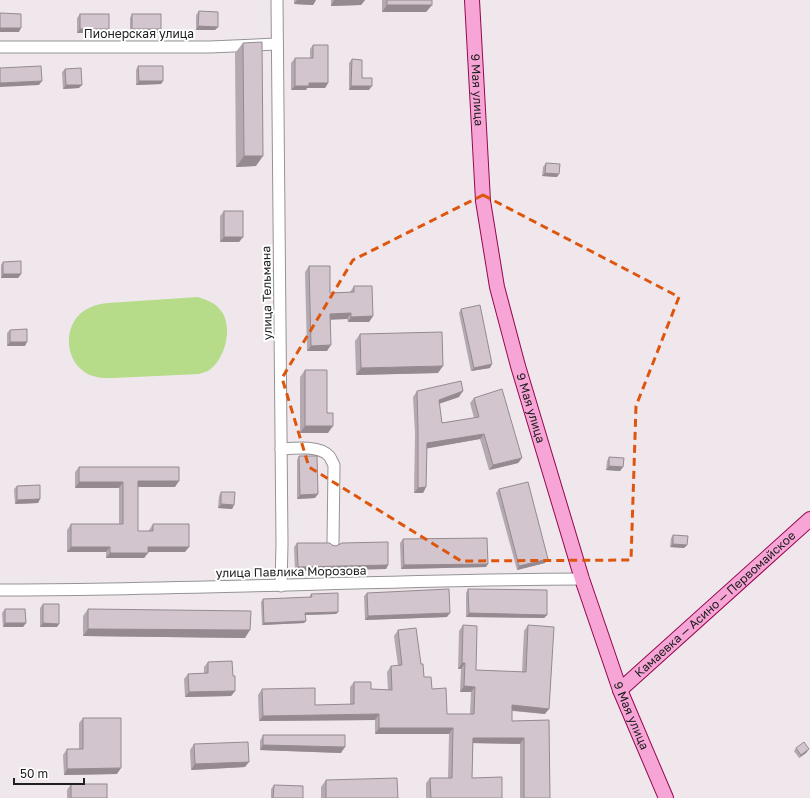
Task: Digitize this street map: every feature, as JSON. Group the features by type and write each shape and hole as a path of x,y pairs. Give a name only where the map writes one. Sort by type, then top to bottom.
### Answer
{"main road":[{"name":"9 Мая улица","path":"472,0 483,201 497,288 518,366 582,579 620,690 666,798"},
{"name":"Камаевка — Асино — Первомайское","path":"620,690 810,519"}],"street":[{"name":"улица Тельмана","path":"277,0 282,544 281,586"},
{"name":"Пионерская улица","path":"0,47 210,47 277,44"},
{"path":"281,449 305,448 317,450 328,455 334,465 333,543"},
{"name":"улица Павлика Морозова","path":"0,590 281,586 504,579 582,579"}],"highlighted area":[{"path":"483,195 679,297 636,406 631,560 461,561 309,467 282,378 353,260"}],"green space":[{"path":"198,297 211,302 220,309 227,327 226,344 223,352 219,360 208,371 199,374 103,378 84,372 72,358 69,339 70,330 80,314 89,308 108,303"}],"building":[{"path":"387,0 432,0 432,5 387,5"},
{"path":"199,11 218,12 218,27 198,26"},
{"path":"0,13 21,14 21,28 0,28"},
{"path":"80,14 109,14 109,29 80,29"},
{"path":"132,14 161,14 161,29 132,29"},
{"path":"262,42 263,156 244,156 243,43"},
{"path":"313,45 328,45 328,83 309,83 309,86 295,86 295,58 313,58"},
{"path":"352,59 362,60 362,78 372,78 372,86 351,86"},
{"path":"41,66 42,81 0,83 0,68"},
{"path":"138,66 163,66 163,81 139,81"},
{"path":"81,68 82,85 66,85 65,69"},
{"path":"546,163 560,164 559,174 545,173"},
{"path":"224,211 243,211 243,237 224,237"},
{"path":"21,261 21,274 3,274 3,262"},
{"path":"309,266 330,266 330,293 354,292 354,286 372,286 373,316 351,317 351,313 330,314 331,345 311,346"},
{"path":"480,305 492,364 474,368 461,309"},
{"path":"27,329 27,342 10,342 10,330"},
{"path":"442,332 443,366 361,368 360,334"},
{"path":"305,370 327,370 327,413 333,413 333,426 305,426"},
{"path":"461,381 463,391 439,400 442,423 479,417 474,398 502,389 522,458 493,465 484,434 427,443 426,487 418,488 417,391"},
{"path":"299,456 317,456 318,494 300,495"},
{"path":"609,457 624,458 623,467 609,466"},
{"path":"79,467 179,467 179,481 138,481 138,531 153,531 153,524 189,524 189,547 148,547 148,553 110,553 110,547 71,547 71,524 123,524 123,482 79,482"},
{"path":"528,482 548,559 519,566 499,489"},
{"path":"40,485 40,499 17,500 17,486"},
{"path":"221,492 235,492 234,505 221,504"},
{"path":"673,535 688,536 687,545 673,544"},
{"path":"487,538 488,564 404,565 403,539"},
{"path":"388,542 388,565 298,567 297,543 330,543 336,546 342,543"},
{"path":"449,589 450,613 368,616 367,593"},
{"path":"468,589 547,590 547,615 469,613"},
{"path":"338,593 338,612 305,613 306,621 264,623 263,599 312,597 311,594"},
{"path":"43,604 59,604 59,624 43,623"},
{"path":"5,609 25,609 26,623 5,623"},
{"path":"88,609 251,611 250,630 88,629"},
{"path":"463,625 477,626 476,670 526,672 528,625 554,627 549,709 512,705 512,721 549,720 550,798 524,798 524,738 473,738 472,778 502,777 502,798 431,798 430,778 452,778 453,728 379,728 379,714 263,716 262,689 315,688 315,705 354,704 354,682 371,682 371,689 392,690 391,666 402,665 398,630 416,628 424,677 431,677 432,689 446,688 447,714 474,714 475,687 464,686 465,663 462,663"},
{"path":"232,661 233,676 235,676 235,691 189,692 188,674 208,673 208,662"},
{"path":"83,718 121,718 121,768 67,769 67,749 83,749"},
{"path":"263,735 345,735 345,747 263,745"},
{"path":"248,742 249,762 195,764 194,744"},
{"path":"804,742 809,749 801,755 796,748"},
{"path":"397,778 398,798 326,798 326,780"},
{"path":"71,784 107,784 107,798 71,798"},
{"path":"274,785 303,786 303,798 273,798"}]}
